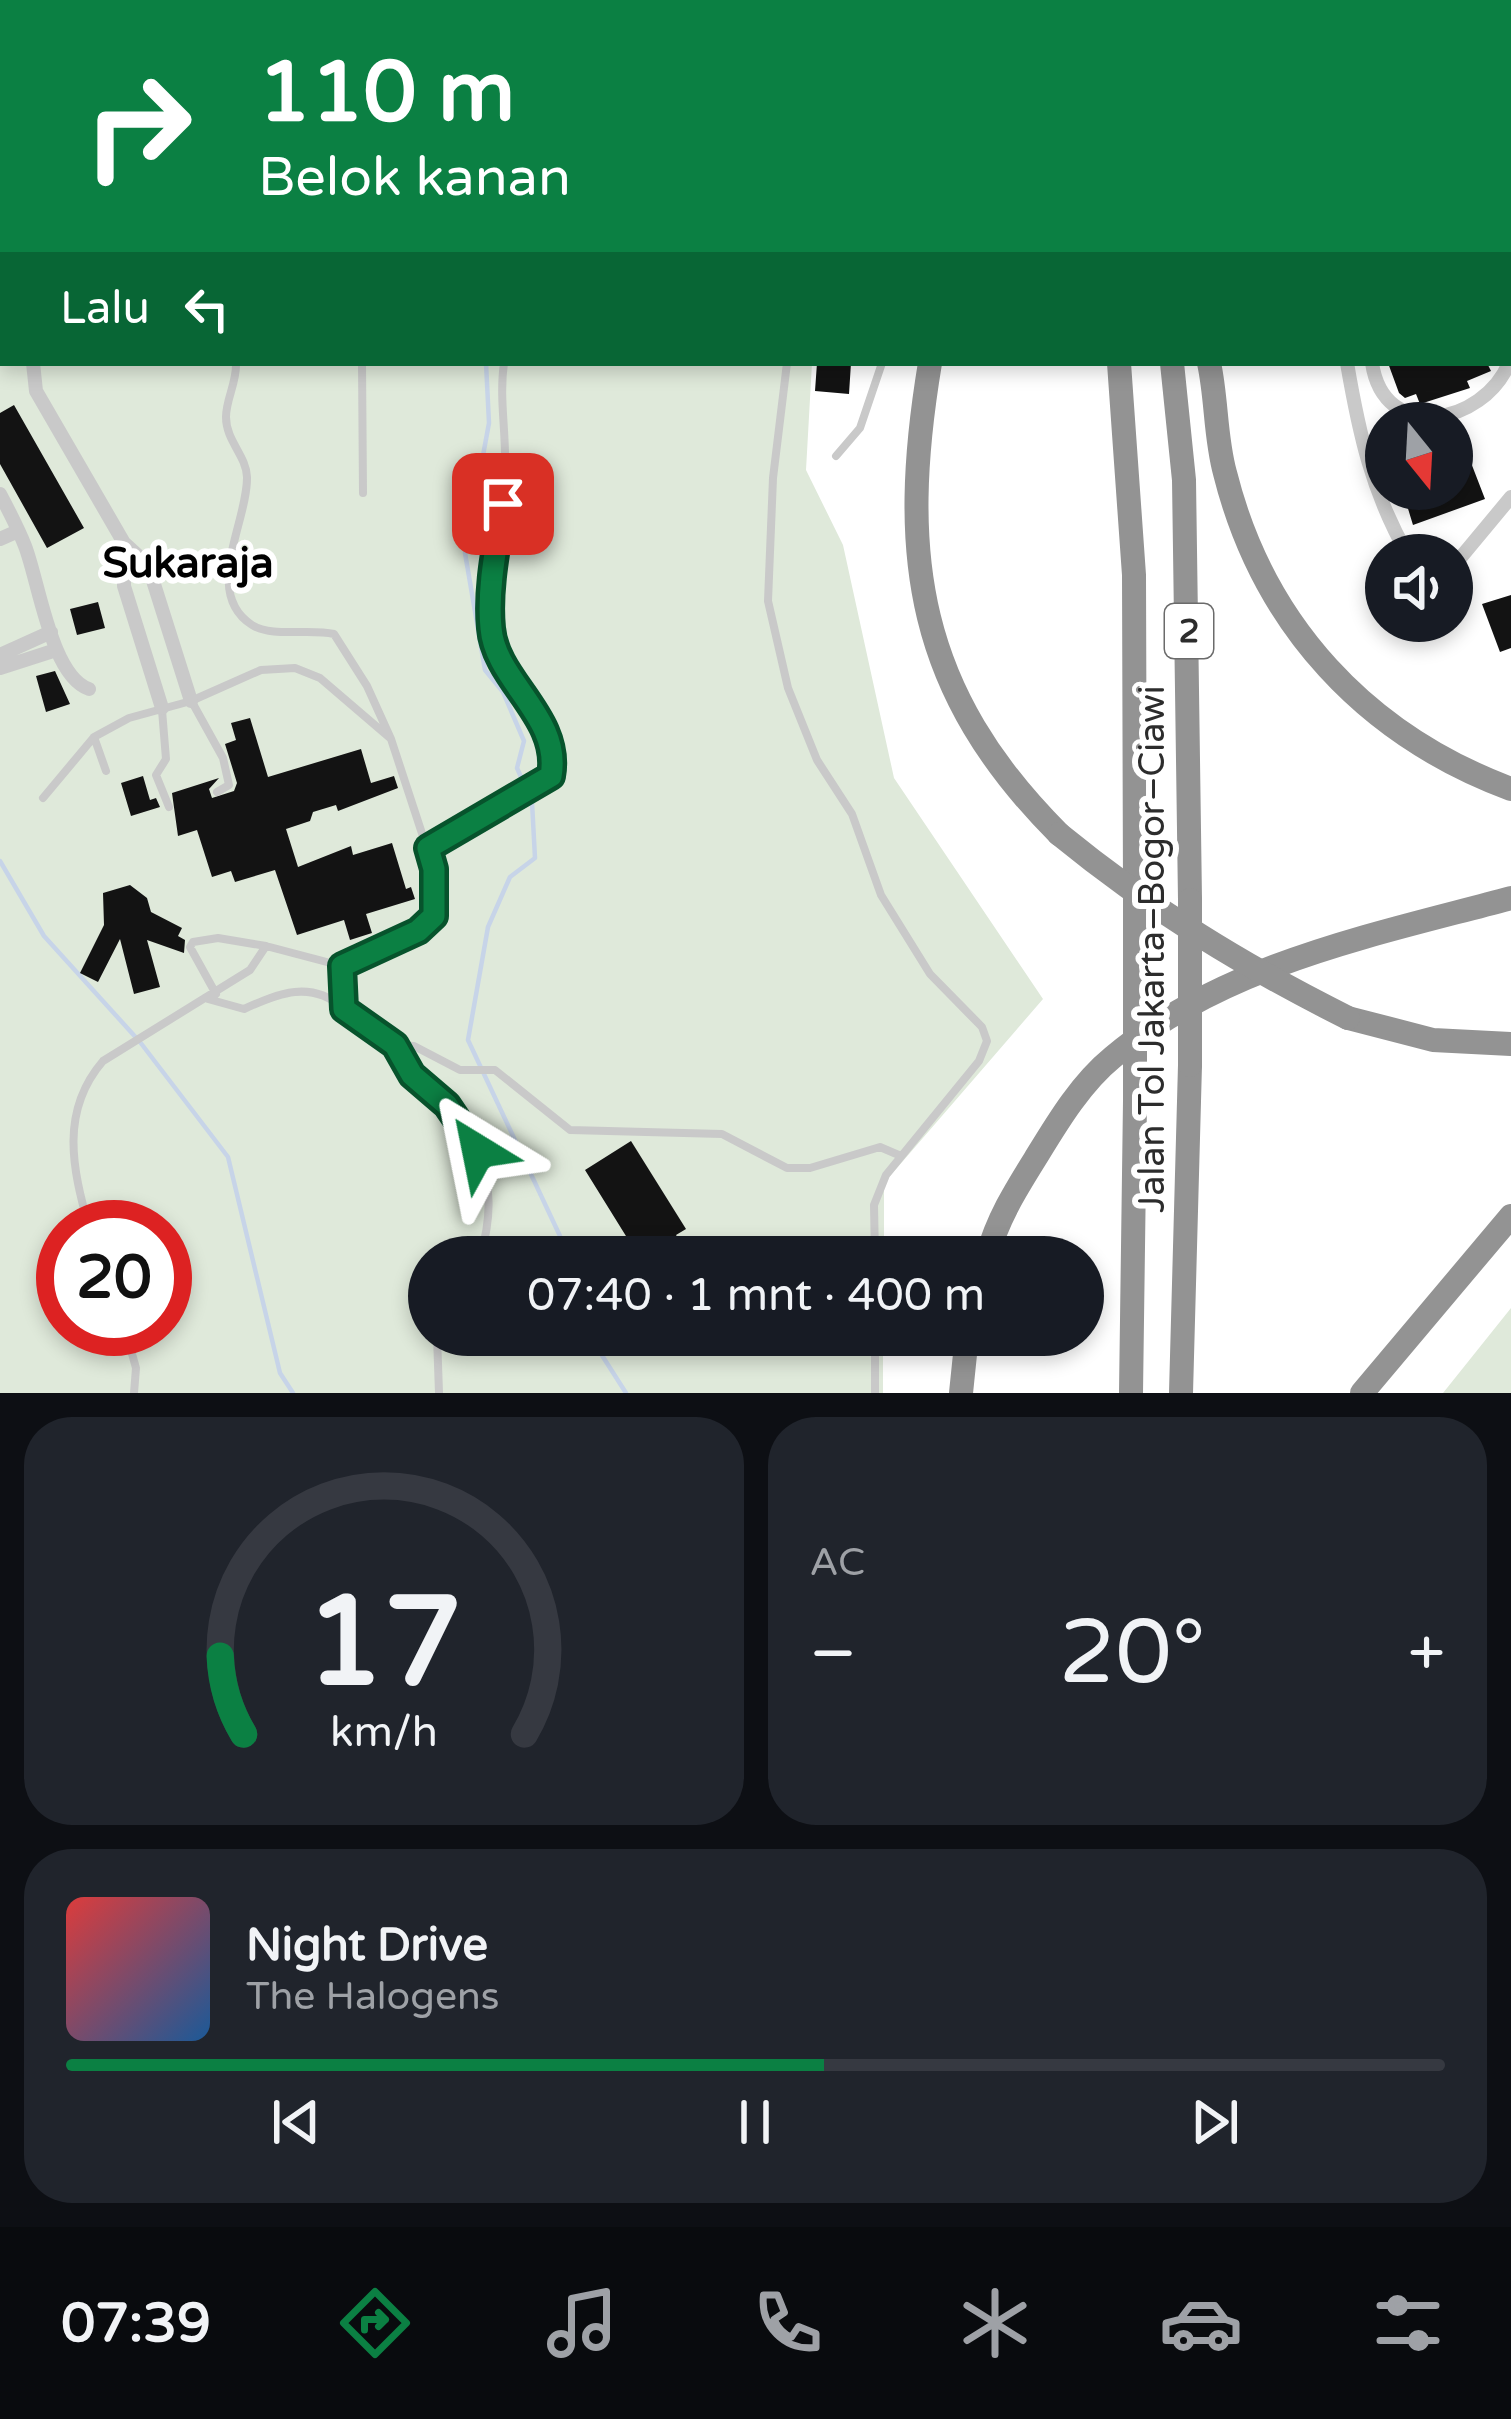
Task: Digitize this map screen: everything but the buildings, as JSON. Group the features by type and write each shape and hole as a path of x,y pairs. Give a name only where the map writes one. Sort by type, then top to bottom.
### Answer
{"highway":[{"path":"929,366 913,483 914,537 928,618 948,681 1019,794 1059,834 1189,932 1255,973 1348,1018 1433,1040 1511,1044"},
{"name":"Jalan Tol Jakarta–Bogor–Ciawi","path":"1119,366 1134,574 1131,1393"},
{"name":"Jalan Tol Jakarta–Bogor–Ciawi","path":"1172,366 1184,480 1190,900 1181,1393"},
{"path":"1210,366 1232,501 1291,627 1365,708 1413,743 1511,789"},
{"path":"993,1236 1063,1112 1110,1058 1165,1018 1285,962 1511,898"},
{"path":"1362,1393 1511,1216"},
{"path":"961,1393 965,1356"}],"street":[{"path":"33,366 36,391 124,543 148,566 191,701"},
{"path":"1348,366 1362,452 1376,495 1397,534"},
{"path":"1372,366 1375,382 1391,406 1430,418 1479,402 1501,382 1507,366"},
{"path":"0,494 18,531 56,650 79,686 89,689"},
{"path":"1473,543 1511,497"},
{"path":"0,539 18,531"},
{"path":"124,543 124,586 162,708"},
{"path":"0,655 50,632"},
{"path":"0,668 56,650"}],"lane":[{"path":"235,366 226,415 247,483 230,560 230,592 238,612 263,631 309,628 334,634 367,686 391,739 428,848 434,869 434,916 418,931 342,966 218,938 193,942 190,947 212,997 244,1010 273,996 310,990 395,1045 412,1075 447,1105 478,1151 487,1175 483,1236"},
{"path":"362,366 363,493"},
{"path":"428,848 551,776 554,764 536,710 499,655 491,628 503,504 504,366"},
{"path":"788,366 773,478 768,601 788,688 817,760 852,814 881,895 904,937 930,974 982,1027 987,1041 979,1061 901,1156 878,1193 876,1236"},
{"path":"836,456 860,428 881,366"},
{"path":"43,798 94,737 129,718 191,701 261,670 295,668 320,678 391,739"},
{"path":"191,701 226,767 229,785 217,792"},
{"path":"162,708 166,759 156,775 169,807"},
{"path":"94,737 106,771"},
{"path":"84,1200 72,1143 73,1110 86,1080 103,1061 250,970 266,946"},
{"path":"342,966 344,1009"},
{"path":"395,1045 414,1046 460,1070 486,1068 570,1130 722,1134 787,1168 810,1168 880,1147 901,1156"},
{"path":"132,1356 134,1393"},
{"path":"438,1356 439,1393"},
{"path":"875,1356 875,1393"}],"green space":[{"path":"0,366 812,366 806,470 843,545 894,778 1043,999 884,1183 884,1236 408,1236 408,1356 883,1356 883,1393 0,1393"},
{"path":"1511,1308 1511,1393 1443,1393"}],"waterway":[{"path":"486,366 489,423 465,553 485,670 503,692 524,741 517,768 532,802 535,858 510,877 488,927 468,1040 560,1236"},
{"path":"0,861 44,936 140,1042 228,1157 280,1373 293,1393"},
{"path":"602,1356 626,1393"}],"district":[{"name":"Sukaraja","path":"188,563"}],"route":[{"path":"478,1151 447,1105 412,1075 395,1045 344,1009 342,966 418,931 434,916 434,869 428,848 551,776 554,764 536,710 499,655 491,628 503,504"}]}
